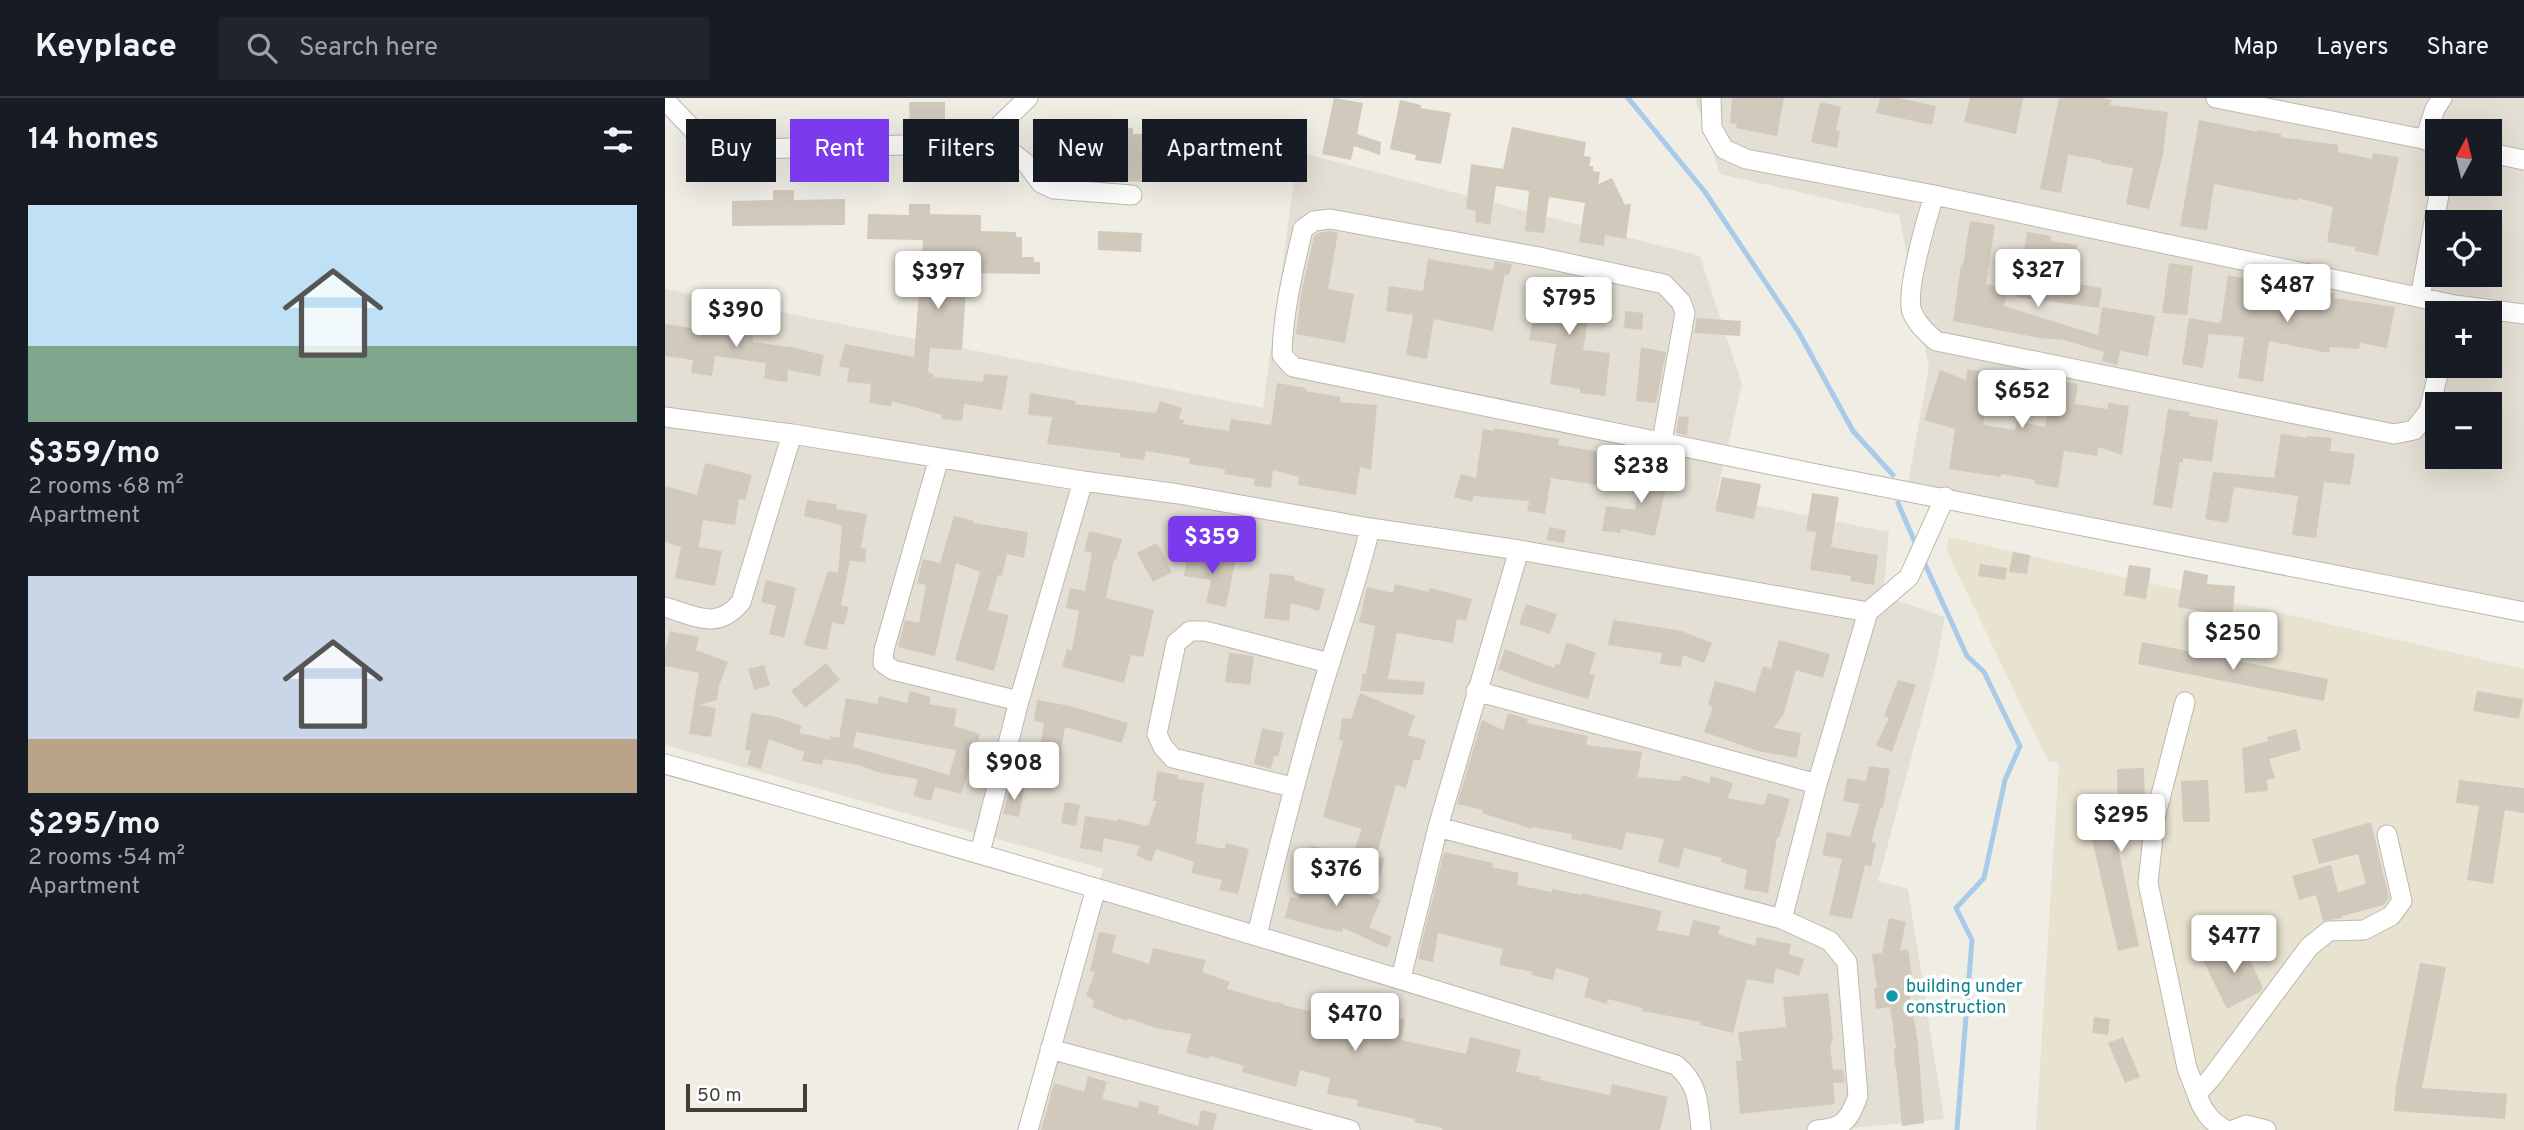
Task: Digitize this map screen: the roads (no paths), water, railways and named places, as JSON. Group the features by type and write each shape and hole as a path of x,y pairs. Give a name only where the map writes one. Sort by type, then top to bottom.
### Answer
{"street":[{"path":"1006,119 1028,98"},
{"path":"1711,98 1712,128 1724,149 1746,159 1934,195 2429,301"},
{"path":"2216,98 2425,140"},
{"path":"2434,119 2441,98"},
{"path":"665,100 698,135 726,148 903,145"},
{"path":"2503,156 2524,160"},
{"path":"1019,158 1041,183 1054,189 1132,195"},
{"path":"1934,195 1917,253 1911,309 1919,325 1936,341 2394,435 2414,430 2429,411 2437,378"},
{"path":"2420,298 2439,196"},
{"path":"1662,441 1685,313 1681,302 1664,284 1538,257 1330,219 1314,220 1303,229 1289,289 1283,338 1282,355 1293,367 1817,474 2524,612"},
{"path":"2502,312 2524,314"},
{"path":"665,417 1179,494 1370,528 1519,550 1868,612"},
{"path":"665,607 709,620 727,617 741,603 792,435"},
{"path":"939,458 884,650 883,663 893,670 1019,701"},
{"path":"981,853 1019,701 1083,481"},
{"path":"1782,919 1817,784 1868,612 1909,577 1945,497"},
{"path":"1257,935 1292,787 1329,663 1360,572 1370,528"},
{"path":"1401,978 1438,827 1519,550"},
{"path":"1292,787 1173,758 1163,747 1157,734 1176,643 1190,631 1205,631 1329,663"},
{"path":"1476,691 1817,784"},
{"path":"2185,702 2155,818 2148,883 2187,1068 2201,1108 2226,1130"},
{"path":"665,764 981,853 1257,935 1675,1065 1687,1075 1697,1092 1701,1130"},
{"path":"1438,827 1782,919 1830,942 1847,962 1858,1096 1851,1114 1835,1129 1817,1130"},
{"path":"2196,1094 2212,1077 2309,947 2329,931 2364,930 2391,916 2402,901 2386,835"},
{"path":"1028,1130 1096,888"},
{"path":"1050,1049 1350,1130"},
{"path":"2233,1130 2246,1125 2266,1130"}],"waterway":[{"path":"1628,98 1705,192 1798,331 1853,431 1893,475"},
{"path":"1898,503 1916,545"},
{"path":"1923,560 1967,656 1984,672 2020,746 2005,780 1984,878 1956,908 1972,940 1957,1130"}],"place":[{"name":"building under construction","path":"1892,996"}]}
